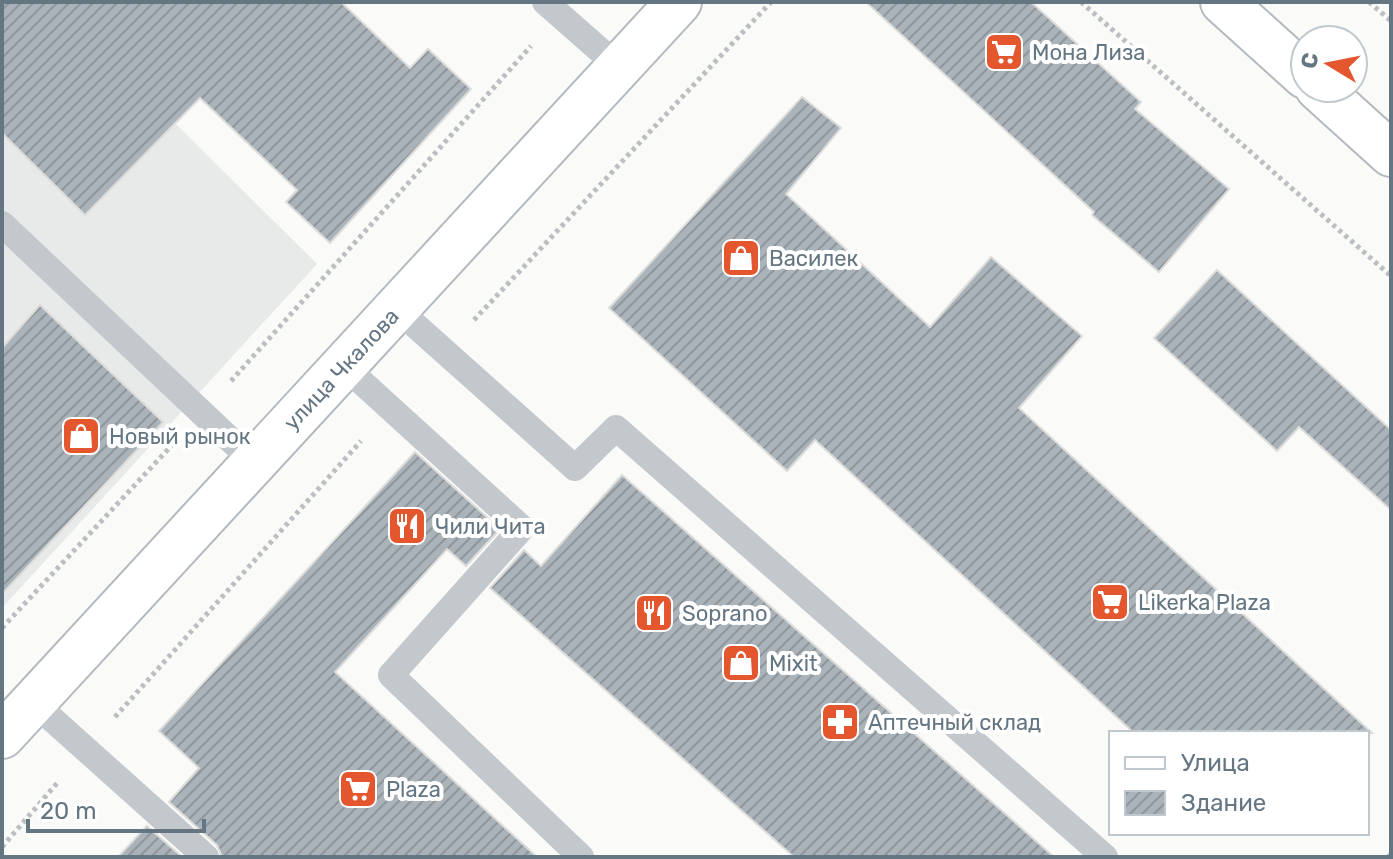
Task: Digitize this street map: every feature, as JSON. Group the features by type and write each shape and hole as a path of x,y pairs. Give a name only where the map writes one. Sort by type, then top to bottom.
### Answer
{"main road":[{"name":"улица Чкалова","path":"2,736 679,2"},
{"path":"1223,2 1289,62"},
{"path":"1336,104 1391,154"}],"lane":[{"path":"552,8 619,67"},
{"path":"2,224 255,463"},
{"path":"397,309 575,468 616,428 1105,857"},
{"path":"344,366 522,528 391,675 581,857"},
{"path":"33,702 206,857"}],"path":[{"path":"1081,2 1391,276"},
{"path":"1369,2 1391,21"},
{"path":"2,628 201,414 552,8"},
{"path":"2,847 86,749"}],"shaded area":[{"name":"Новый рынок","path":"2,2 53,2 317,264 2,608"}],"building":[{"path":"2,2 341,2 410,68 428,49 471,89 330,243 286,202 297,190 200,98 85,215 2,133"},
{"name":"Мона Лиза","path":"866,2 1031,2 1141,102 1135,109 1229,189 1159,272 1092,215 1094,212"},
{"name":"Likerka Plaza","path":"802,97 841,128 786,194 930,327 991,257 1082,336 1019,408 1372,733 1132,731 815,440 787,471 609,308"},
{"path":"1217,270 1391,430 1391,510 1299,427 1277,451 1154,338"},
{"path":"40,305 163,422 2,594 2,348"},
{"path":"415,452 500,529 466,566 447,549 335,672 537,857 222,857 217,845 169,802 199,768 159,731"},
{"path":"622,475 1054,857 794,857 490,588 524,550 541,566"},
{"path":"147,826 182,857 118,857"}],"place":[{"name":"Мона Лиза","path":"1004,52"},
{"name":"Василек","path":"741,258"},
{"name":"Новый рынок","path":"81,436"},
{"name":"Чили Чита","path":"407,526"},
{"name":"Likerka Plaza","path":"1110,602"},
{"name":"Soprano","path":"654,613"},
{"name":"Mixit","path":"741,663"},
{"name":"Аптечный склад","path":"840,722"},
{"name":"Plaza","path":"358,789"}]}
